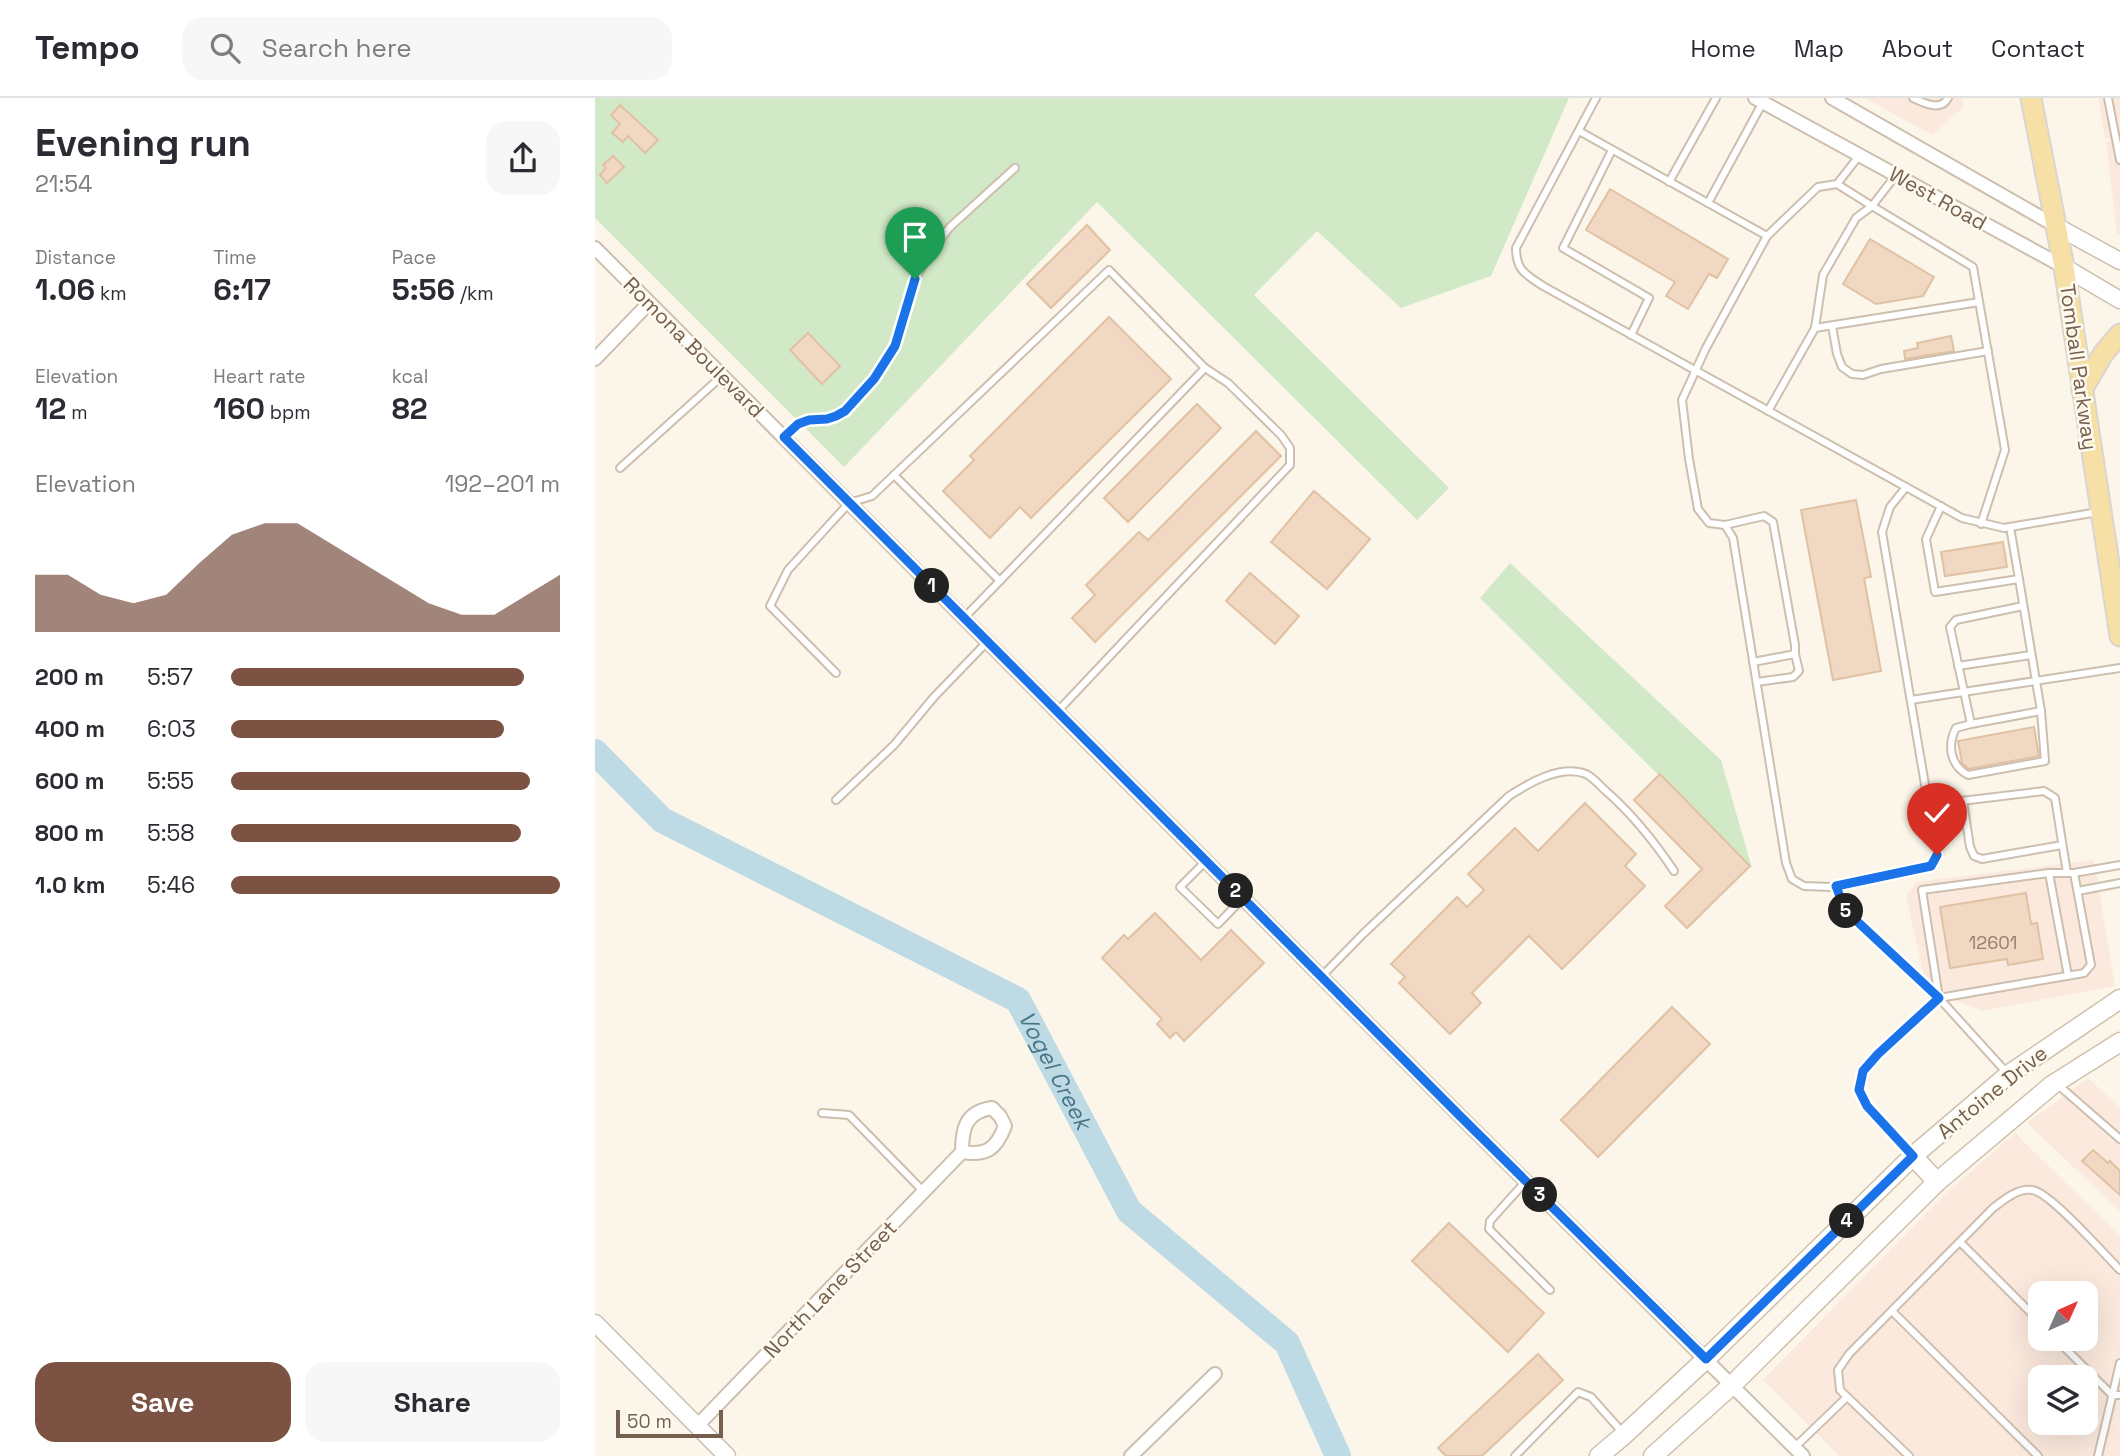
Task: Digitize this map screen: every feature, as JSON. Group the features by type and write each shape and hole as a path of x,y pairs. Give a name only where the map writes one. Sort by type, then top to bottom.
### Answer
{"main road":[{"name":"Tomball Parkway","path":"2031,98 2064,267 2100,511 2114,566 2120,635"},
{"path":"2082,390 2103,354 2120,334"},
{"name":"Antoine Drive","path":"1599,1456 1706,1359 1913,1156 2008,1075 2120,999"},
{"name":"Antoine Drive","path":"1653,1456 1732,1385 1937,1182 2056,1083 2120,1042"},
{"path":"1913,1156 1937,1182"}],"street":[{"name":"West Road","path":"1832,98 2120,261"},
{"name":"West Road","path":"1759,100 2120,300"},
{"name":"Romona Boulevard","path":"595,248 1321,977 1799,1452"},
{"path":"595,359 649,303"},
{"name":"North Lane Street","path":"697,1426 962,1152"},
{"path":"595,1323 697,1426 718,1453"},
{"path":"1131,1456 1215,1374"}],"lane":[{"path":"1597,98 1516,248 1516,261 1524,273 1962,518 2004,528 2100,511"},
{"path":"1669,182 1716,98"},
{"path":"1913,98 1939,106 1946,103 1948,98"},
{"path":"2108,98 2120,160"},
{"path":"1708,203 1759,100"},
{"path":"2110,110 2120,109"},
{"path":"1579,131 1767,236"},
{"path":"1612,150 1563,248 1649,298 1631,335"},
{"path":"1837,184 1860,155"},
{"path":"784,437 798,424 827,419 845,411 874,379 895,346 915,279 929,254 950,227 1015,168"},
{"path":"1768,411 1815,328 1823,275 1856,218 1873,206 1896,175"},
{"path":"1757,682 1793,677 1799,671 1773,522 1764,516 1724,525 1709,523 1698,509 1682,400 1706,348 1767,236 1818,187 1837,184 1973,267 2005,450 1981,524"},
{"path":"836,673 770,606 788,570 849,503 872,496 1109,270 1205,368 1228,383 1281,435 1290,449 1290,465 1057,712"},
{"path":"1815,328 1979,302"},
{"path":"1832,326 1842,367 1852,374 1863,375 1881,369 1988,351"},
{"path":"964,618 1205,368"},
{"path":"620,468 722,376"},
{"path":"894,475 1000,581"},
{"path":"1724,525 1733,538 1786,863 1792,879 1804,886 1836,886 1931,866 1937,855 1882,532 1890,508 1906,487"},
{"path":"1941,506 1926,539 1935,592 2019,579"},
{"path":"2010,527 2041,711 2045,761 1979,774 1968,775 1958,769 1951,750 1951,736 1956,727 2041,711"},
{"path":"1971,724 1950,626 1957,620 2023,606"},
{"path":"836,800 894,745 934,696 987,642"},
{"path":"1753,662 1795,654"},
{"path":"1958,666 2031,655"},
{"path":"1911,701 2120,668"},
{"path":"1321,977 1509,796 1546,777 1565,772 1584,774 1593,779 1651,837 1674,871"},
{"path":"1913,1156 1867,1106 1859,1090 1863,1071 1878,1054 1939,998 2084,973 2091,965 2078,891 2062,845 2055,797 2044,791 1929,805"},
{"path":"1963,801 1970,847 1974,856 1982,859 2062,845"},
{"path":"1206,861 1180,887 1218,924 1243,898"},
{"path":"1939,998 1922,890 2120,865"},
{"path":"2049,873 2068,976"},
{"path":"2078,891 2120,883"},
{"path":"1836,886 1845,910 1939,998 2008,1075"},
{"path":"2056,1083 2120,1139"},
{"path":"822,1113 849,1115 924,1192"},
{"path":"1526,1181 1490,1221 1489,1229 1550,1290"},
{"path":"1909,1456 1840,1390 1838,1370 1849,1354 1993,1208 2019,1191 2033,1189 2049,1199 2120,1270"},
{"path":"1960,1242 2028,1310"},
{"path":"1892,1311 2038,1456"},
{"path":"2069,1351 2116,1395"},
{"path":"2098,1456 2116,1395 2120,1363"},
{"path":"1515,1456 1578,1392 1591,1397 1624,1435"},
{"path":"1799,1452 1847,1397"}],"shaded area":[{"path":"1865,98 1962,98 1963,107 1932,135"},
{"path":"2098,98 2120,98 2120,137 2105,139"},
{"path":"2120,140 2120,235 2117,234 2106,142"},
{"path":"2094,860 2115,986 1982,1011 1927,989 1906,896 1916,882"},
{"path":"2088,1078 2120,1108 2120,1211 2027,1123"},
{"path":"2015,1133 2120,1236 2120,1456 1839,1456 1763,1380 1944,1195"}],"green space":[{"path":"595,98 1569,98 1491,276 1401,308 1317,231 1254,295 1449,488 1417,520 1097,202 844,467 595,218"},
{"path":"1510,563 1721,760 1752,868 1480,598"}],"building":[{"path":"620,105 658,140 645,153 628,136 623,142 612,133 620,124 611,115"},
{"path":"613,156 624,167 607,183 600,175 606,168 603,165"},
{"path":"1610,189 1728,259 1717,278 1709,274 1688,309 1666,296 1675,282 1586,230"},
{"path":"1087,225 1110,250 1051,308 1027,284"},
{"path":"1870,239 1934,277 1923,296 1876,304 1843,284"},
{"path":"1109,317 1171,379 1031,518 1020,507 990,538 943,491 974,460 970,456"},
{"path":"808,333 840,366 822,384 790,350"},
{"path":"1951,336 1954,351 1905,359 1904,351 1918,348 1917,343"},
{"path":"1197,404 1221,428 1128,522 1104,498"},
{"path":"1256,431 1281,456 1095,642 1072,618 1095,595 1086,585 1139,532 1148,540"},
{"path":"1314,491 1370,539 1327,589 1271,542"},
{"path":"1856,500 1871,577 1864,578 1881,671 1833,680 1801,510"},
{"path":"2003,542 2007,567 1945,576 1941,552"},
{"path":"1250,573 1299,616 1275,644 1226,601"},
{"path":"2034,727 2039,756 1969,769 1962,763 1958,741"},
{"path":"1660,774 1750,866 1687,928 1665,906 1702,869 1634,800"},
{"path":"1585,803 1636,854 1625,866 1645,886 1562,969 1529,936 1472,993 1481,1003 1450,1034 1399,983 1405,977 1391,964 1457,897 1467,907 1484,890 1468,874 1515,828 1538,851"},
{"path":"2026,893 2031,924 2037,923 2043,959 2008,965 2007,959 1950,968 1940,907"},
{"path":"1155,913 1201,960 1231,930 1264,963 1184,1041 1176,1032 1170,1038 1157,1024 1162,1019 1102,958 1124,935 1128,939"},
{"path":"1672,1007 1710,1044 1598,1157 1561,1120"},
{"path":"2093,1150 2120,1171 2120,1195 2082,1161"},
{"path":"1449,1223 1544,1313 1508,1352 1412,1261"},
{"path":"1538,1354 1563,1380 1482,1456 1446,1456 1438,1448"}],"waterway":[{"name":"Vogel Creek","path":"595,752 662,820 1018,1000 1129,1211 1287,1343 1338,1456"}],"route":[{"path":"915,279 895,346 874,379 845,411 827,419 798,424 784,437 1460,1116 1706,1359 1913,1156 1867,1106 1859,1090 1863,1071 1939,998 1845,910 1836,886 1931,866 1937,855"}]}
